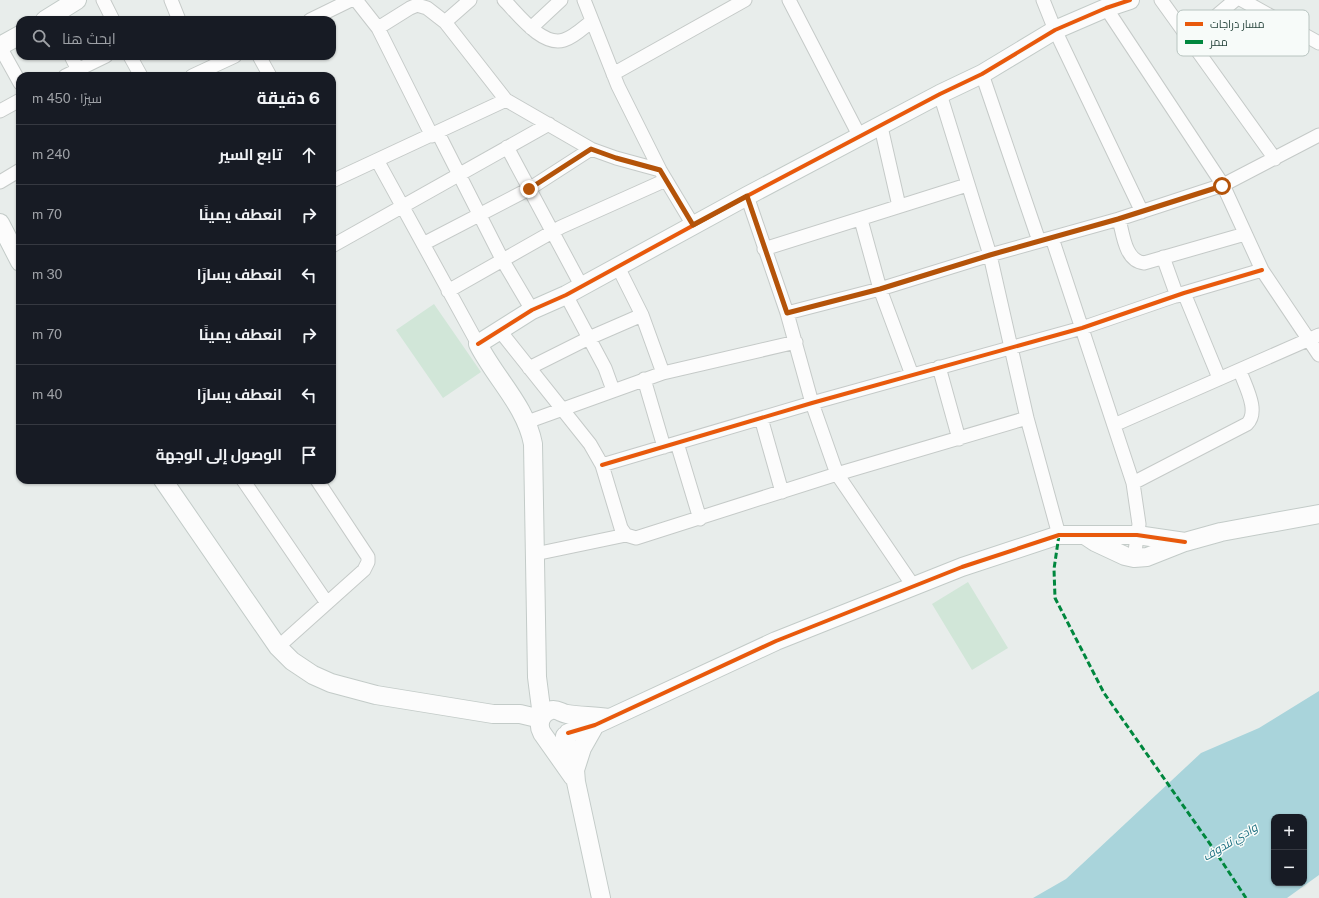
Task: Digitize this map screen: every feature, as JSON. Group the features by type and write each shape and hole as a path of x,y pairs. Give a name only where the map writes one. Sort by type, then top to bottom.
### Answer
{"street":[{"path":"53,16 77,0"},
{"path":"103,0 111,16"},
{"path":"171,0 177,16"},
{"path":"318,16 351,0"},
{"path":"356,0 378,28 435,134 481,214 503,261 532,310"},
{"path":"445,22 470,0"},
{"path":"504,0 531,28 545,38 559,41 566,40 592,21"},
{"path":"531,28 561,0"},
{"path":"584,0 613,74 663,175 693,225"},
{"path":"613,74 745,0"},
{"path":"789,0 860,137"},
{"path":"1043,0 1055,30 1142,212"},
{"path":"478,344 532,310 582,287 747,196 940,94 982,74 1055,30 1106,8 1130,0"},
{"path":"1161,0 1177,22"},
{"path":"1223,10 1235,0"},
{"path":"1242,0 1261,10"},
{"path":"378,28 417,5 427,8 445,22 506,100 591,149 663,175"},
{"path":"1106,8 1222,186 1262,270 1313,337 1319,355"},
{"path":"1309,36 1318,41"},
{"path":"16,37 0,47 16,76"},
{"path":"1201,56 1275,159"},
{"path":"72,60 78,72"},
{"path":"81,72 100,60"},
{"path":"132,60 139,72"},
{"path":"207,72 228,60"},
{"path":"261,60 268,72"},
{"path":"982,74 1045,240 1082,328 1133,483 1138,508 1134,558"},
{"path":"940,94 967,185 990,255 1027,418 1059,535"},
{"path":"336,179 506,100"},
{"path":"0,111 16,102"},
{"path":"336,244 549,124"},
{"path":"881,126 899,206"},
{"path":"787,313 880,289 990,255 1142,212 1222,186 1319,135"},
{"path":"507,147 582,287"},
{"path":"423,244 529,189 591,149"},
{"path":"377,160 478,344 527,422 533,444 537,677 549,722 575,776"},
{"path":"0,182 16,172"},
{"path":"448,291 552,232 663,175"},
{"path":"764,249 861,220 899,206 967,185"},
{"path":"747,196 787,313 812,403 837,474 914,587"},
{"path":"1118,219 1129,254 1144,262 1245,234"},
{"path":"861,220 880,289 912,375"},
{"path":"0,223 16,247"},
{"path":"1163,257 1219,378"},
{"path":"618,268 642,315 663,373"},
{"path":"602,465 812,403 1082,328 1180,294 1262,270"},
{"path":"566,295 605,368 613,390"},
{"path":"529,368 589,338 642,315"},
{"path":"500,331 590,444 602,465 618,518 626,535"},
{"path":"1114,425 1219,378 1240,371 1313,337"},
{"path":"527,422 663,373 796,342"},
{"path":"939,367 959,439"},
{"path":"1133,483 1247,424 1252,419 1252,412 1240,371"},
{"path":"644,379 664,447"},
{"path":"761,418 782,492"},
{"path":"535,554 626,535 636,538 645,537 837,474 1027,418"},
{"path":"677,443 700,519"},
{"path":"166,484 278,647 292,661 313,675 331,683 376,695 493,714 520,714 549,722 603,722"},
{"path":"247,484 327,603"},
{"path":"278,647 364,570 368,562 368,557 320,484"},
{"path":"1086,536 1098,544 1134,558 1148,557 1186,542 1221,532 1319,514"},
{"path":"566,735 603,722 776,641 962,567 1059,535 1137,535 1186,542"},
{"path":"549,722 569,721 566,735 601,898"},
{"path":"575,776 582,748 603,722"}],"green space":[{"path":"434,304 481,372 443,398 396,330"},
{"path":"968,582 1008,648 972,670 932,604"}],"water":[{"name":"وادي تندوف","path":"1319,691 1319,875 1307,884 1307,814 1271,814 1271,886 1304,886 1287,898 1033,898 1066,879 1201,753 1259,728"}],"marked path":[{"path":"1059,535 1054,569 1055,598 1104,693 1215,851 1246,898"}],"cycle path":[{"path":"478,344 532,310 566,295 747,196 940,94 982,74 1055,30 1106,8 1130,0"},
{"path":"602,465 812,403 1082,328 1184,293 1262,270"},
{"path":"568,733 595,725 776,641 962,567 1059,535 1137,535 1185,542"}],"route":[{"path":"529,189 564,168 591,149 616,158 660,170 693,225 747,196 787,313 880,289 990,255 1142,212 1222,186"}]}
